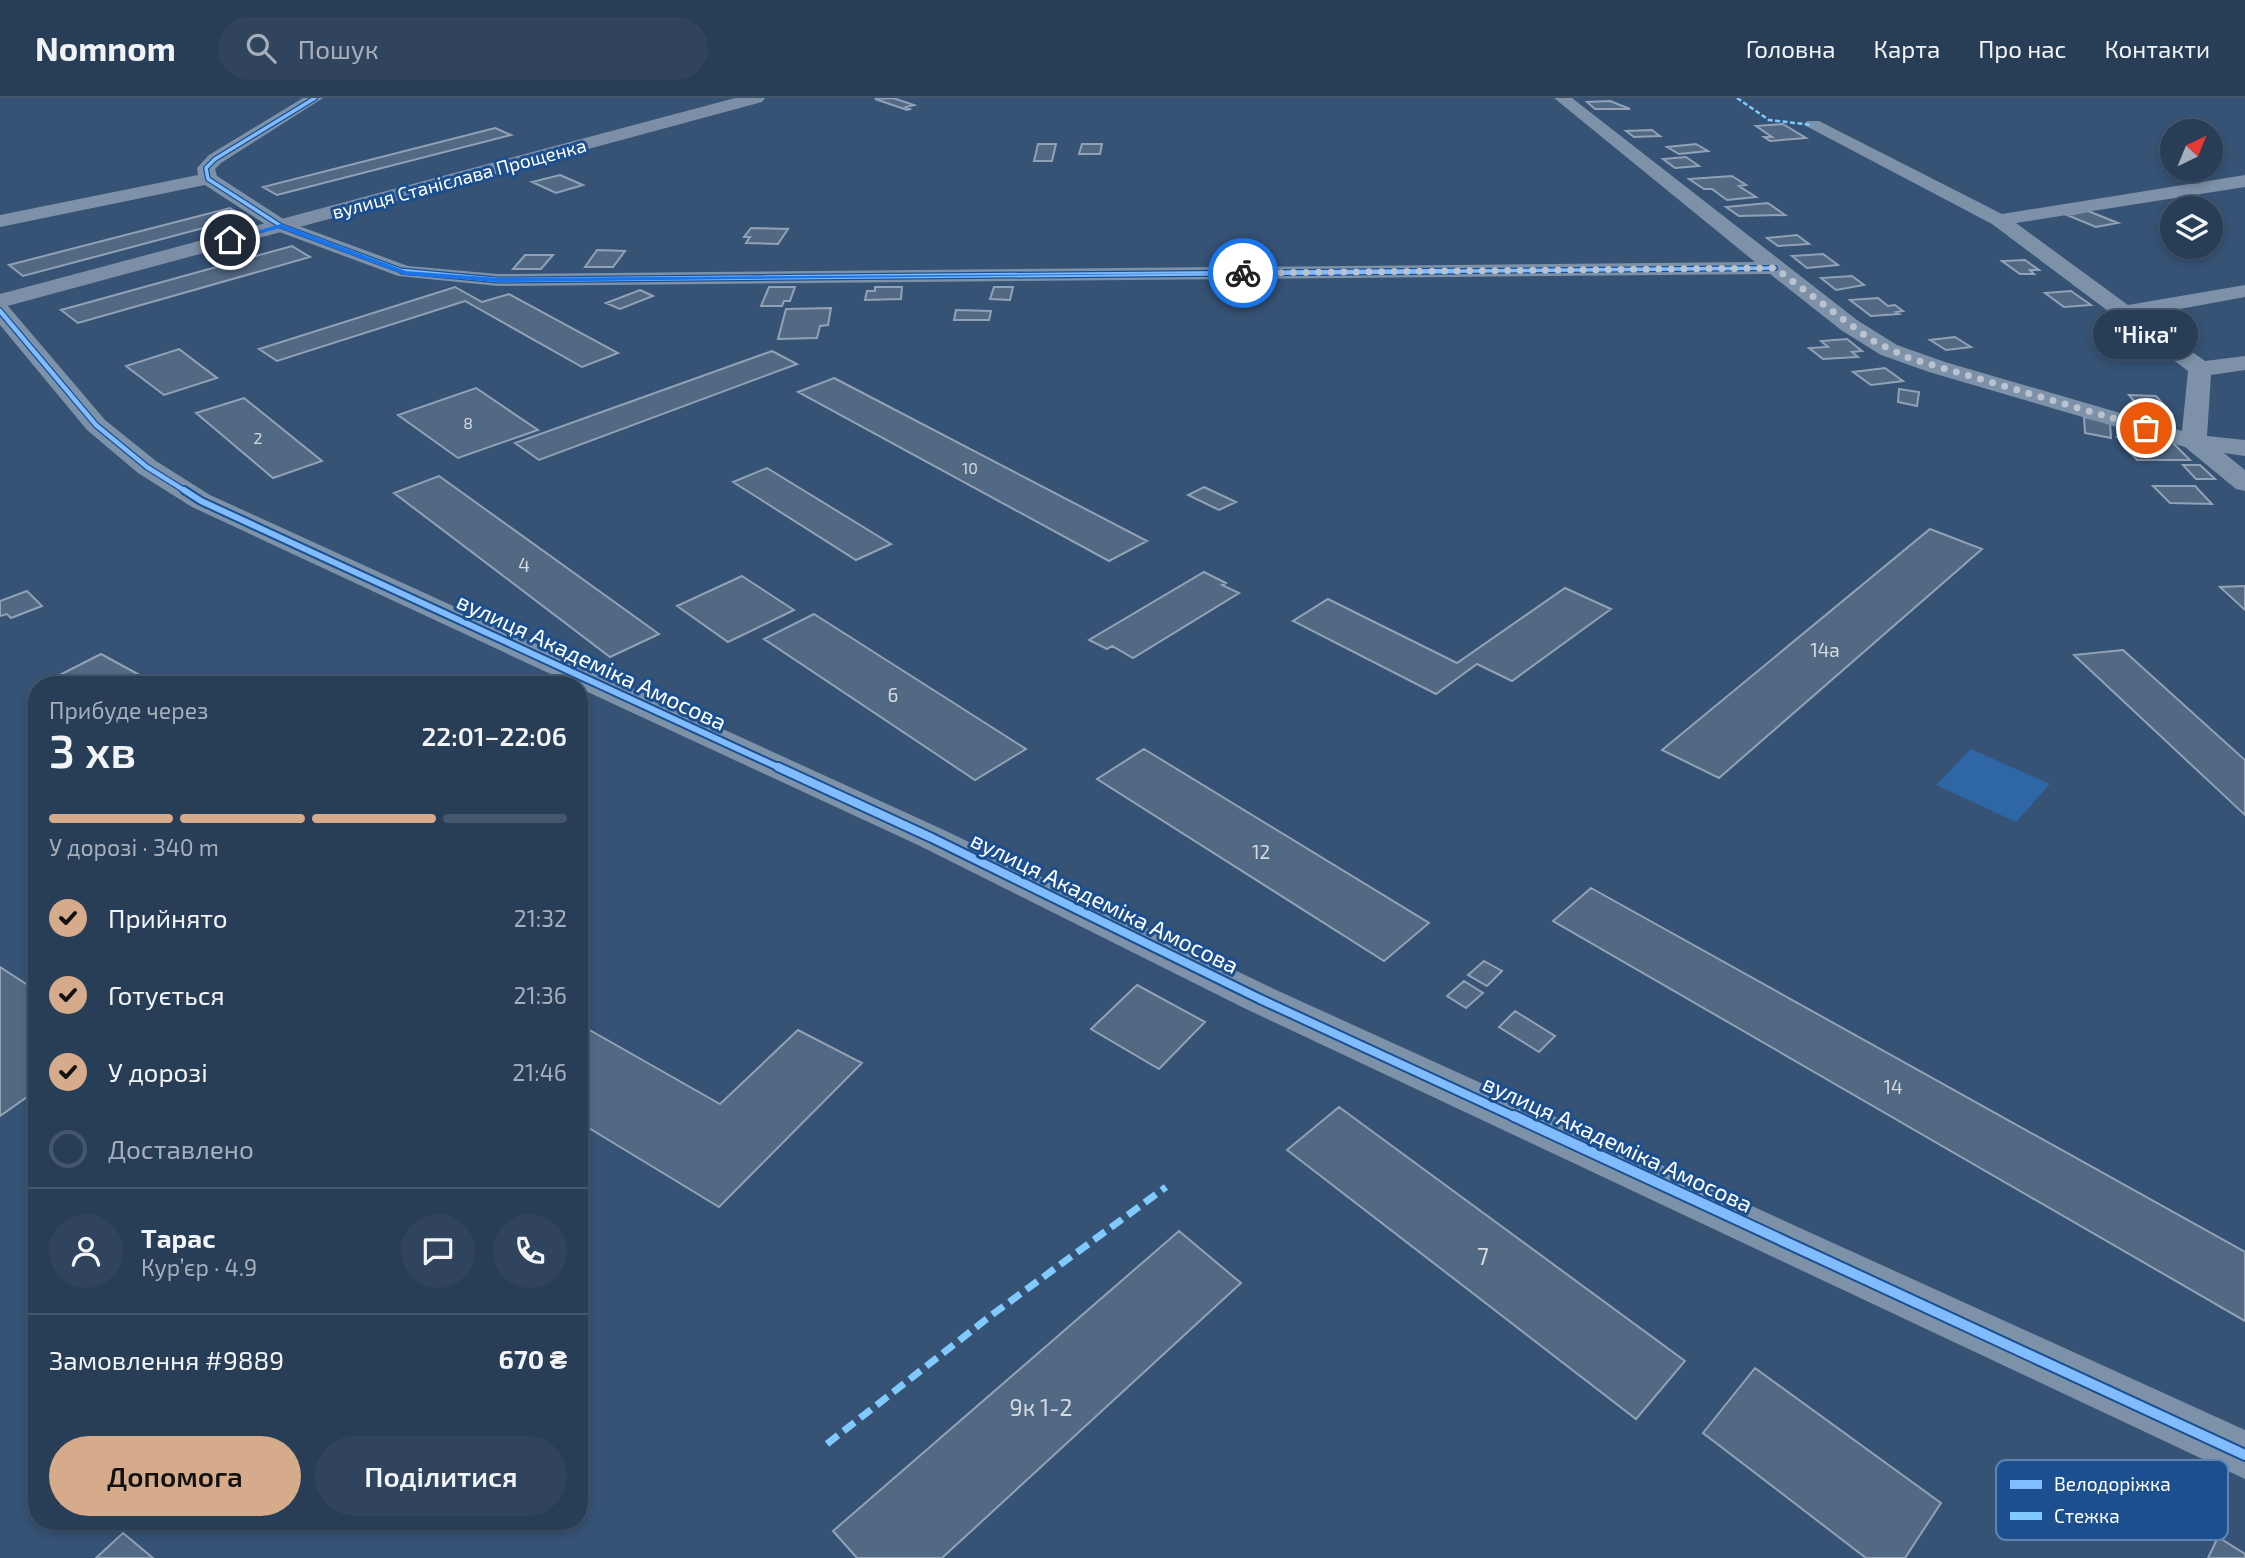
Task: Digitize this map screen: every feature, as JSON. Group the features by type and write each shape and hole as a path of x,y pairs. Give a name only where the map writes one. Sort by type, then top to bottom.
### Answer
{"main road":[{"name":"вулиця Станіслава Прощенка","path":"0,301 756,98"}],"street":[{"path":"208,179 206,168 215,159 315,98"},
{"path":"1562,98 1775,268 1871,340 1909,358 2201,446 2245,462"},
{"path":"1813,125 1999,220 2200,369 2245,363"},
{"path":"0,221 208,179 281,226 405,272 498,280 1775,268"},
{"path":"1999,220 2245,181"},
{"path":"2125,312 2245,291"},
{"name":"вулиця Академіка Амосова","path":"0,311 96,425 147,467 201,501 581,676"},
{"path":"2200,369 2201,446 2245,482"},
{"path":"2201,446 2245,448"},
{"name":"вулиця Академіка Амосова","path":"588,679 932,838 1260,999 2245,1455"}],"shaded area":[{"path":"1971,749 2050,784 2016,822 1936,785"}],"building":[{"path":"893,98 914,105 906,107 910,109 907,110 875,99"},
{"path":"1610,101 1630,109 1595,109 1587,102"},
{"path":"1783,124 1806,138 1770,141 1764,137 1772,137 1756,126"},
{"path":"495,128 511,135 277,195 263,187"},
{"path":"1652,130 1660,136 1634,137 1626,131"},
{"path":"1038,144 1056,144 1052,161 1034,161"},
{"path":"1082,144 1102,144 1100,154 1079,154"},
{"path":"1696,144 1708,151 1679,154 1667,147"},
{"path":"1686,157 1699,166 1675,168 1663,159"},
{"path":"560,175 583,185 556,193 532,182"},
{"path":"1732,176 1746,185 1739,186 1756,197 1727,200 1712,189 1704,189 1689,179"},
{"path":"1768,203 1785,215 1739,216 1726,207"},
{"path":"230,208 245,217 23,276 9,265"},
{"path":"2088,211 2118,223 2096,227 2067,215"},
{"path":"751,228 788,229 778,244 746,243 750,237 744,237"},
{"path":"1797,235 1809,244 1778,246 1767,238"},
{"path":"292,246 310,257 78,323 61,310"},
{"path":"597,250 625,251 613,267 585,267"},
{"path":"1823,254 1838,265 1807,268 1792,256"},
{"path":"525,255 553,255 541,269 513,269"},
{"path":"2025,260 2039,270 2030,270 2034,274 2020,274 2002,261"},
{"path":"1852,276 1864,285 1836,290 1821,278"},
{"path":"455,287 482,302 509,294 618,353 582,367 465,301 277,361 259,349"},
{"path":"769,287 795,287 790,301 784,301 782,306 761,306"},
{"path":"875,287 902,287 901,299 865,300 867,291 875,291"},
{"path":"994,287 1013,287 1010,300 990,299"},
{"path":"640,290 653,296 620,309 606,303"},
{"path":"2071,291 2091,305 2064,307 2045,293"},
{"path":"1878,298 1888,306 1895,305 1903,311 1896,312 1899,314 1871,316 1850,300"},
{"path":"831,308 828,325 820,326 817,338 778,339 786,309"},
{"path":"956,310 991,311 989,320 954,320"},
{"path":"1955,337 1971,347 1946,350 1930,340"},
{"path":"1847,339 1862,351 1852,352 1858,357 1823,359 1809,348 1828,347 1821,341"},
{"path":"179,349 217,378 164,395 126,366"},
{"path":"772,351 797,364 539,460 515,443"},
{"path":"1885,368 1903,381 1871,385 1853,372"},
{"path":"834,378 1147,541 1109,561 798,392"},
{"path":"476,388 538,430 458,458 398,415"},
{"path":"1899,389 1919,392 1917,406 1898,402"},
{"path":"2129,395 2156,396 2172,414 2144,413"},
{"path":"244,398 322,461 273,478 196,413"},
{"path":"2084,417 2110,422 2111,438 2085,433"},
{"path":"2117,437 2168,438 2190,460 2137,460"},
{"path":"2183,465 2200,465 2215,479 2196,479"},
{"path":"767,468 891,544 856,560 733,482"},
{"path":"439,476 659,634 610,657 394,493"},
{"path":"2153,486 2195,486 2212,504 2170,503"},
{"path":"1204,487 1236,502 1219,510 1188,495"},
{"path":"1930,529 1982,549 1719,778 1662,750"},
{"path":"1204,572 1239,593 1133,658 1112,646 1107,649 1089,640"},
{"path":"742,576 794,610 728,642 677,606"},
{"path":"2245,586 2245,610 2220,587"},
{"path":"1565,588 1611,609 1512,681 1477,664 1436,694 1293,621 1328,599 1457,663"},
{"path":"27,591 42,606 11,618 7,614 0,616 0,601"},
{"path":"814,614 1026,749 975,780 764,639"},
{"path":"2123,650 2245,760 2245,815 2074,655"},
{"path":"101,654 141,676 58,676"},
{"path":"1144,749 1429,923 1384,961 1097,779"},
{"path":"1591,888 2245,1252 2245,1321 1553,921"},
{"path":"1484,961 1502,971 1487,986 1468,975"},
{"path":"0,967 28,985 28,1096 0,1116"},
{"path":"1464,981 1483,993 1466,1008 1447,996"},
{"path":"1137,985 1205,1022 1159,1069 1091,1029"},
{"path":"1515,1011 1555,1036 1539,1052 1499,1027"},
{"path":"588,1029 720,1104 798,1030 862,1063 719,1207 588,1127"},
{"path":"1339,1107 1685,1361 1636,1419 1287,1150"},
{"path":"1179,1231 1241,1283 942,1558 857,1558 833,1531"},
{"path":"1755,1368 1941,1503 1905,1558 1866,1558 1703,1433"},
{"path":"123,1533 153,1558 96,1558"},
{"path":"2217,1540 2223,1540 2245,1554 2245,1558 2208,1558"}],"marked path":[{"path":"1737,98 1769,120 1813,125"},
{"path":"827,1444 993,1314 1166,1187"}],"cycle path":[{"path":"315,98 215,159 206,168 208,179 281,226 405,272 498,280 1775,268"},
{"path":"0,311 96,425 147,467 201,501 581,676"},
{"path":"588,679 932,838 1260,999 2245,1455"}],"way so far":[{"path":"1243,273 1775,268 1849,325 1889,350 2146,428"}],"place":[{"name":"\"Ніка\"","path":"2146,428"}],"route":[{"path":"230,240 281,226 405,272 498,280 1243,273"}]}
